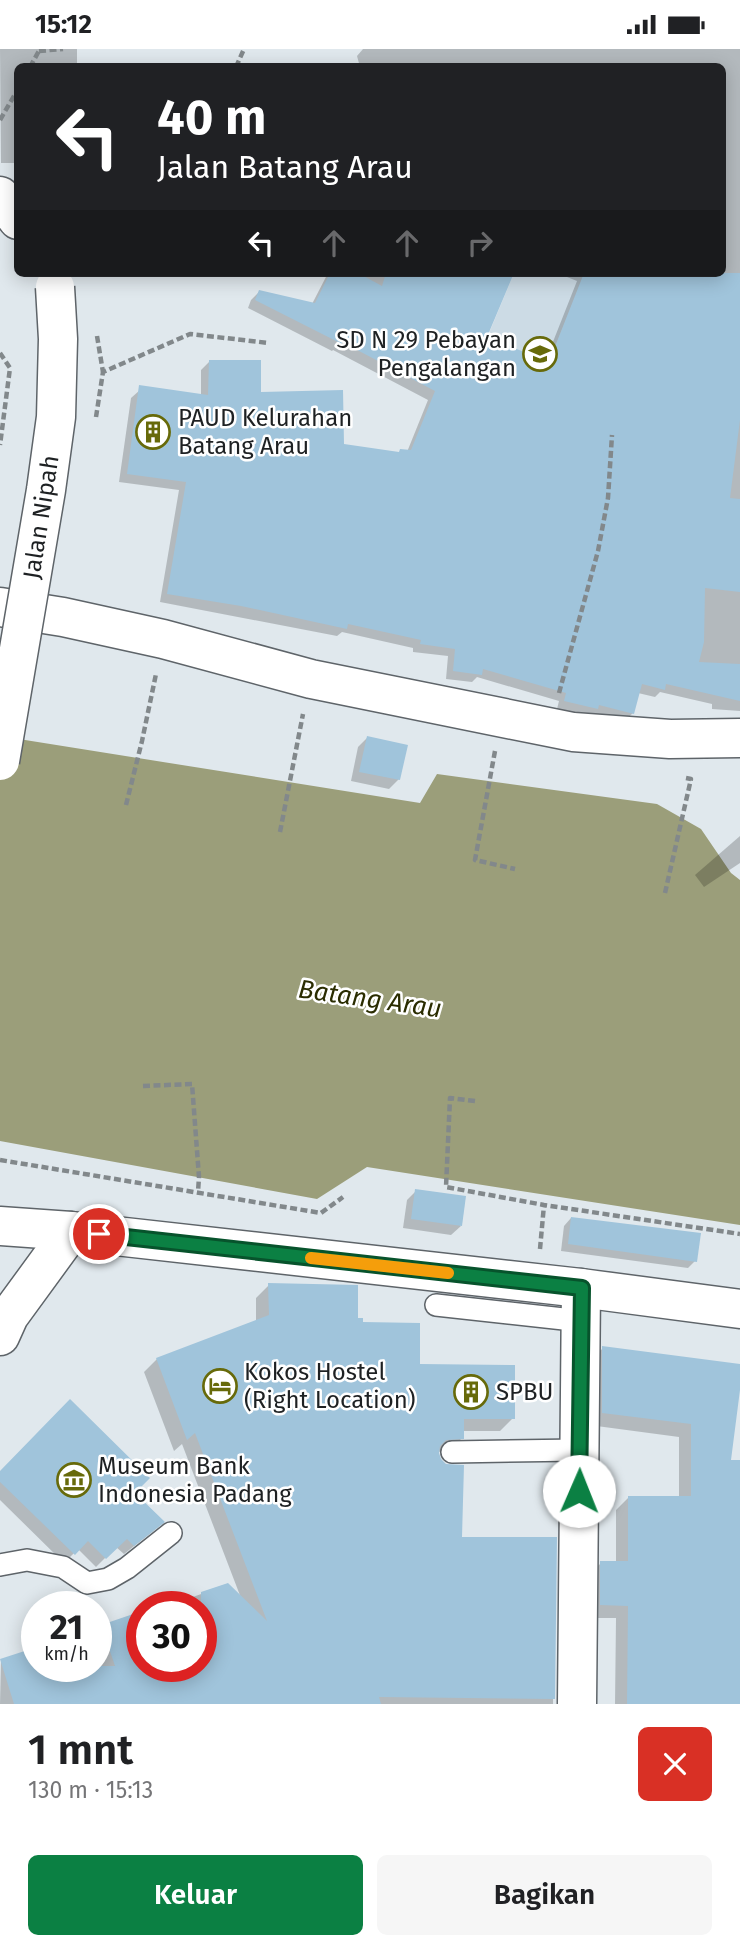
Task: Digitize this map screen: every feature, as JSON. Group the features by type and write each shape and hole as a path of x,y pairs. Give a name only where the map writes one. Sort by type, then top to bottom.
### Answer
{"street":[{"path":"0,195 14,214"},
{"name":"Jalan Nipah","path":"0,761 56,417 58,339 51,280"},
{"path":"0,607 63,617 163,639 311,679 572,732 670,739 740,738"},
{"path":"0,1226 71,1231 582,1304 740,1309"},
{"path":"0,1336 9,1316 71,1231"},
{"path":"577,1704 582,1304"}],"lane":[{"path":"436,1305 582,1304"},
{"path":"452,1452 579,1450"},
{"path":"0,1565 27,1560 63,1567 87,1583 108,1579 127,1568 171,1533"}],"path":[{"path":"40,50 63,49"},
{"path":"0,120 14,96"},
{"path":"94,427 103,372 190,334 269,343"},
{"path":"0,353 10,368 0,445"},
{"path":"550,728 598,551 608,498 612,435"},
{"path":"126,805 163,639"},
{"path":"496,747 475,860 515,869"},
{"path":"280,832 295,755"},
{"path":"665,893 691,779"},
{"path":"143,1087 192,1084 198,1192"},
{"path":"475,1101 450,1098 446,1187 544,1205 740,1234"},
{"path":"0,1160 321,1213 344,1197"}],"shaded area":[{"name":"SD N 29 Pebayan Pengalangan","path":"446,277 451,277 433,321 485,343 512,277 583,277 550,359 602,380 636,296 589,277 596,277 633,292 639,277 647,277 583,431 413,362","holes":["435,326 514,358 518,350 595,381 577,426 420,364"]}],"water":[{"name":"Batang Arau","path":"0,736 420,803 437,774 657,804 701,829 731,873 740,880 740,1225 367,1167 317,1199 0,1141"}],"building":[{"path":"726,273 740,273 740,420 730,498 740,499 740,592 705,588 704,642 699,662 740,664 740,701 666,684 665,690 642,684 634,714 599,705 598,709 564,701 566,693 483,669 482,675 453,671 455,649 420,644 421,640 348,624 347,629 241,606 167,594 186,482 127,474 139,385 208,395 209,360 261,360 261,392 343,390 344,444 399,452 400,449 411,450 435,391 255,300 259,290 315,303 328,277 365,277 382,286 385,277 512,277 487,337 549,362 582,277 726,277"},
{"path":"367,736 408,745 400,780 359,772"},
{"path":"415,1189 466,1196 462,1226 411,1219"},
{"path":"571,1217 701,1233 697,1262 568,1244"},
{"path":"268,1283 358,1285 358,1318 363,1318 363,1322 420,1323 420,1364 515,1365 515,1419 464,1419 464,1439 446,1440 440,1446 439,1453 446,1464 464,1465 462,1537 557,1537 555,1699 379,1697 381,1704 14,1704 0,1659 21,1652 21,1682 112,1682 112,1666 115,1666 112,1657 112,1621 126,1616 126,1682 217,1682 217,1591 204,1591 228,1583 267,1621 195,1433 187,1440 156,1358 269,1315"},
{"path":"602,1346 740,1364 740,1390 731,1460 740,1460 740,1704 627,1704 628,1606 600,1605 600,1561 628,1561 628,1496 691,1496 691,1424 602,1413"},
{"name":"Museum Bank Indonesia Padang","path":"70,1399 150,1478 135,1493 165,1522 134,1546 127,1539 106,1559 88,1541 75,1555 0,1482 0,1471"}],"slow traffic":[{"path":"311,1258 448,1273"}],"place":[{"name":"SD N 29 Pebayan Pengalangan","path":"540,354"},
{"name":"PAUD Kelurahan Batang Arau","path":"153,432"},
{"name":"Kokos Hostel (Right Location)","path":"220,1386"},
{"name":"SPBU","path":"471,1392"},
{"name":"Museum Bank Indonesia Padang","path":"74,1480"}],"route":[{"path":"99,1234 582,1288 579,1491"}]}
